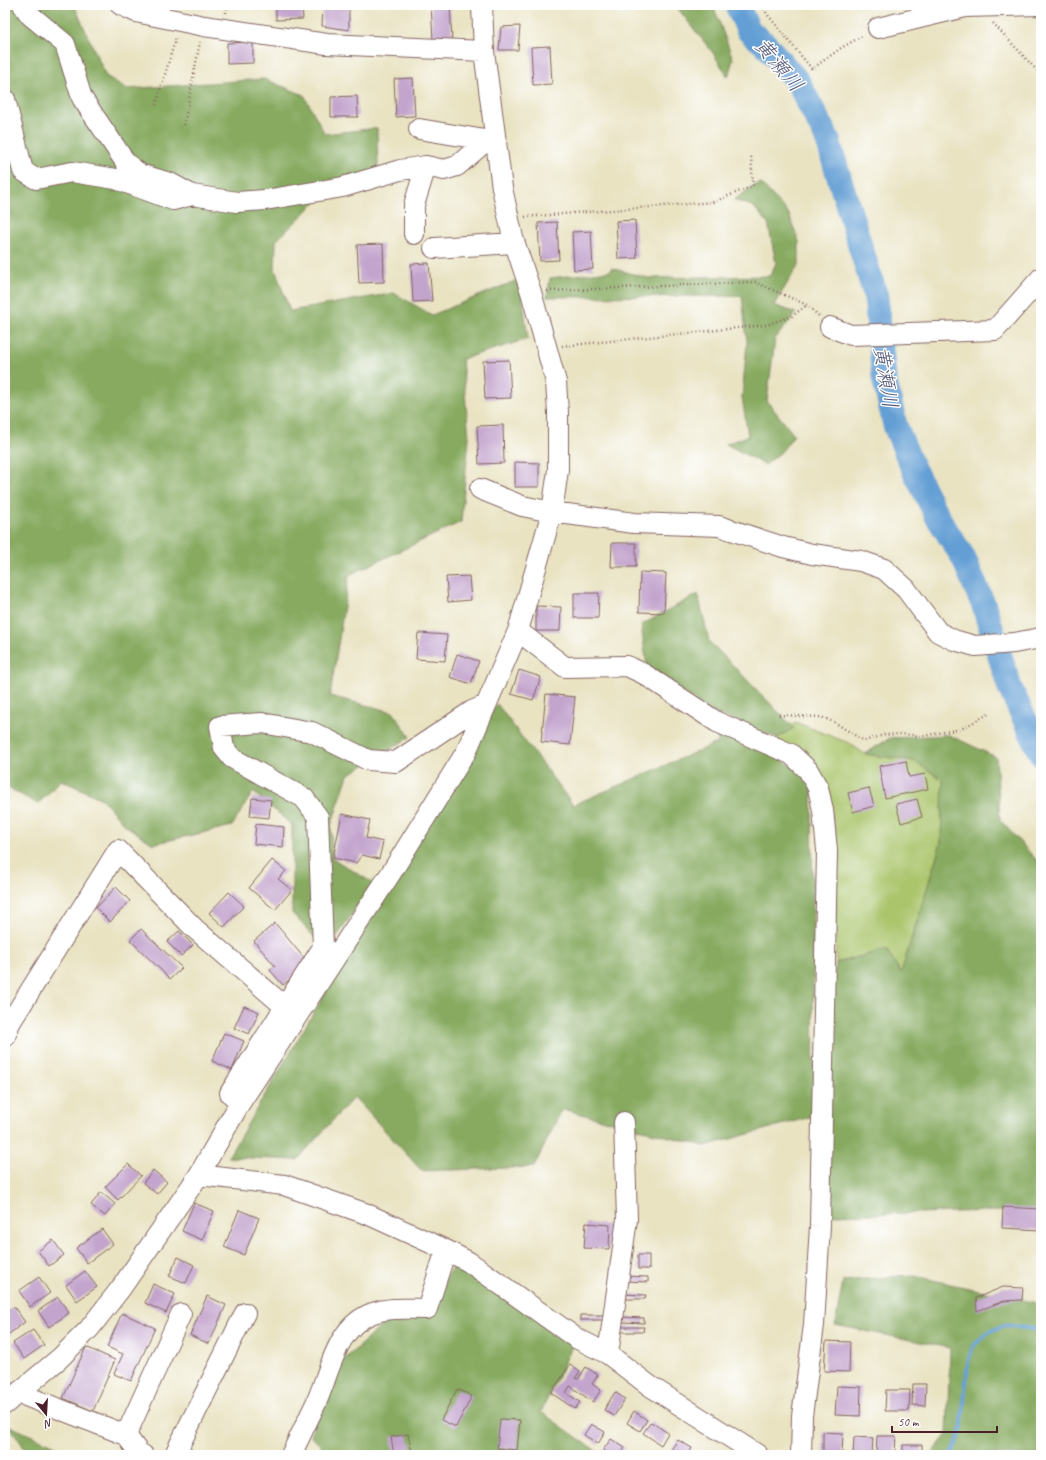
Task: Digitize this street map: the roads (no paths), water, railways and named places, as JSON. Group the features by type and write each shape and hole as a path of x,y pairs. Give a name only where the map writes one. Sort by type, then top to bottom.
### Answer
{"street":[{"path":"23,5 30,15 66,44 82,98 126,163 140,174 170,183 192,195 237,202 264,200 343,187 400,170 426,166 444,170 457,166 475,152 490,137"},
{"path":"121,5 136,12 204,26 327,44 484,51"},
{"path":"11,1398 60,1358 89,1329 121,1288 199,1175 240,1103 392,873 466,752 518,631 552,512 558,470 558,412 556,382 531,292 514,244 490,137 482,5"},
{"path":"878,28 965,7 1041,5"},
{"path":"5,98 23,171 36,179 72,172 116,179 173,200 192,195"},
{"path":"419,129 490,137"},
{"path":"414,234 414,205 426,166"},
{"path":"434,248 514,244"},
{"path":"830,327 851,335 892,332 995,330 1041,278"},
{"path":"480,489 522,506 552,512 634,523 719,526 783,547 812,554 861,561 884,569 906,589 938,632 975,646 1014,643 1041,638"},
{"path":"518,631 565,667 627,666 644,674 717,722 791,754 808,770 818,788 823,810 827,850 820,1218 814,1325 802,1416 801,1455"},
{"path":"240,1103 230,1093 323,947 318,817 304,798 232,758 224,748 220,726 262,723 312,732 368,760 396,762 472,711 486,705"},
{"path":"5,1037 10,1022 118,850 194,928 284,1006"},
{"path":"608,1354 627,1219 624,1122"},
{"path":"199,1175 284,1185 367,1214 446,1250 468,1262 576,1338 608,1354 650,1386 758,1455"},
{"path":"291,1455 316,1402 338,1345 353,1326 372,1313 398,1309 427,1309 446,1250"},
{"path":"177,1454 245,1313"},
{"path":"126,1436 181,1314"},
{"path":"11,1398 126,1436 139,1453 143,1455"}],"waterway":[{"name":"黄瀬川","path":"737,5 749,31 766,45 798,82 827,138 876,297 884,378 895,425 911,464 937,516 963,557 984,606 1010,688 1041,754"},
{"path":"951,1455 961,1432 968,1362 973,1346 987,1333 1004,1325 1041,1330"}]}
